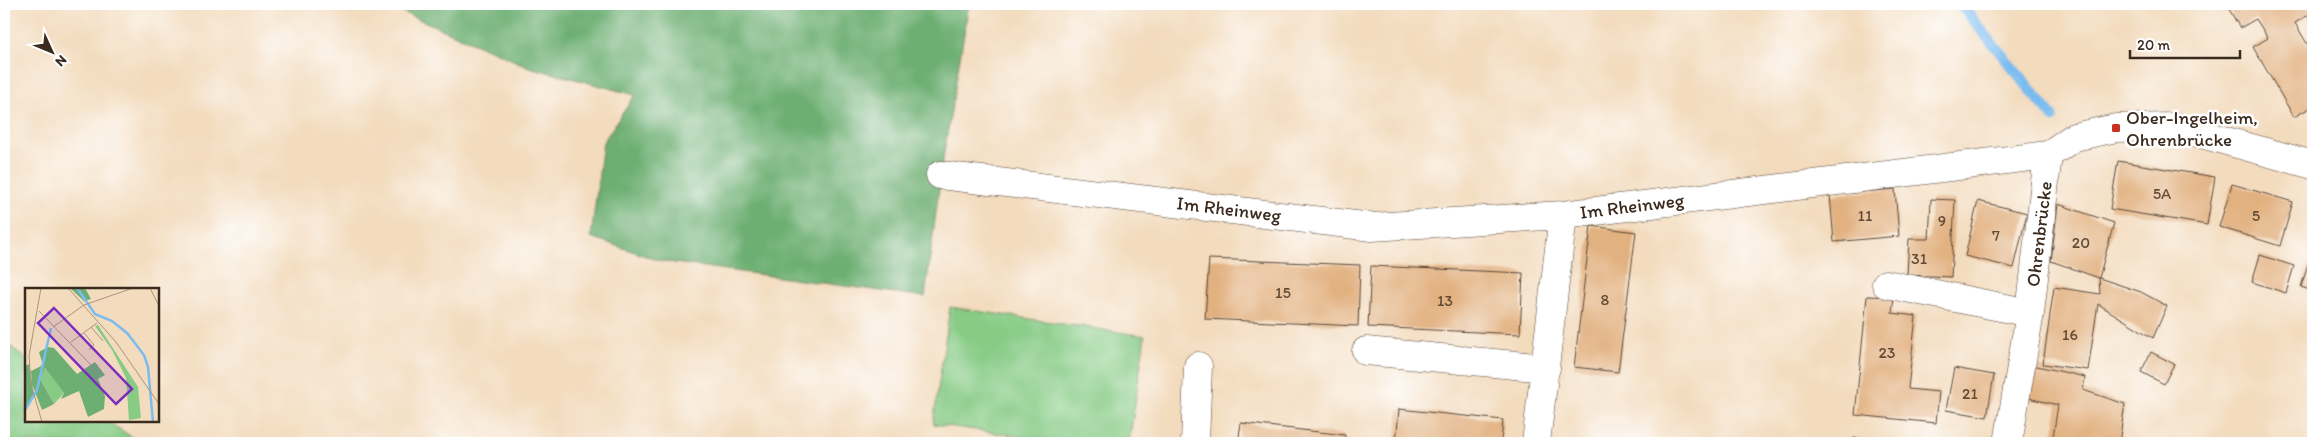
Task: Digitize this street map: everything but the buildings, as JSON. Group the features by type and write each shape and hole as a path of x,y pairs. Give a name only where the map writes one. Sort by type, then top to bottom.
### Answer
{"street":[{"name":"Im Rheinweg","path":"940,174 1372,227 1563,215 2048,154 2074,138 2116,128 2176,127 2313,165"},
{"name":"Ohrenbrücke","path":"2008,443 2030,313 2048,154"},
{"path":"1536,443 1563,215"},
{"name":"Ohrenbrücke","path":"1886,284 2030,313"},
{"path":"1366,351 1546,368"},
{"path":"1195,443 1198,366"}],"green space":[{"path":"384,4 969,4 943,159 925,297 660,261 591,237 603,142 635,95 529,67"},
{"path":"950,307 1145,336 1129,443 1067,443 933,424"},
{"path":"4,341 25,358 25,422 109,422 141,443 4,443"}],"waterway":[{"path":"1960,4 2053,117"}],"place":[{"name":"Ober-Ingelheim, Ohrenbrücke","path":"2116,128"}]}
